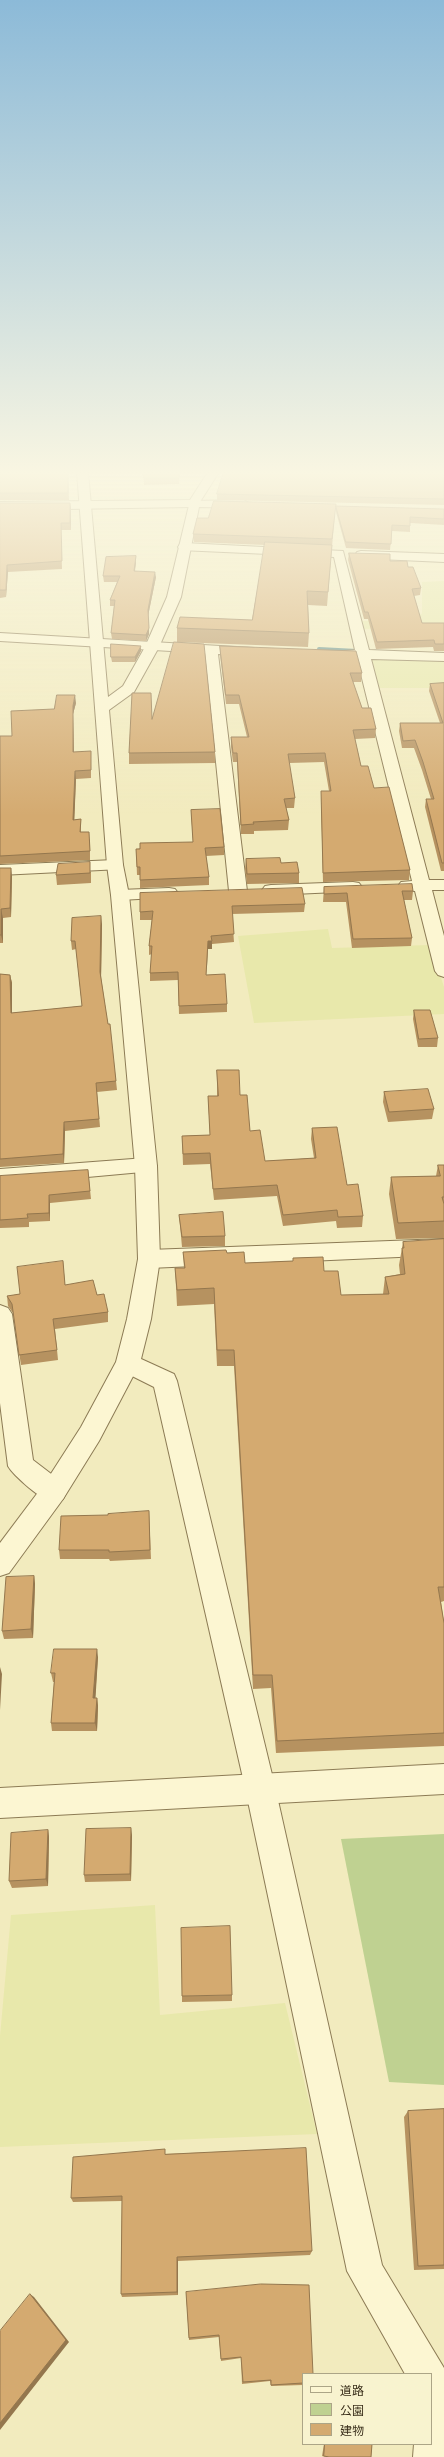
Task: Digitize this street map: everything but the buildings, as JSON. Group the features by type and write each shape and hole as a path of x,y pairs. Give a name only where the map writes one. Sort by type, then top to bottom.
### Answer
{"street":[{"path":"0,1564 54,1491 90,1434 128,1363 139,1319 149,1259 146,1166 120,895 114,865 91,587"},
{"path":"102,708 129,689 152,648 174,597 176,587"},
{"path":"347,587 362,651 444,971"},
{"path":"0,637 152,648 264,651"},
{"path":"211,649 230,891 366,887"},
{"path":"332,653 362,651 444,657"},
{"path":"0,870 114,865"},
{"path":"389,886 444,885"},
{"path":"120,895 183,893"},
{"path":"0,1177 146,1166"},
{"path":"149,1259 444,1247"},
{"path":"0,1314 21,1466 54,1491"},
{"path":"128,1363 165,1381 260,1787 365,2271 425,2373"},
{"path":"0,1803 260,1787 444,1779"},
{"path":"432,2383 434,2386 433,2457"}],"green space":[{"path":"422,587 444,587 444,626 364,629 363,621 388,620 391,614 422,614"},
{"path":"371,656 444,659 444,688 377,688"},
{"path":"328,929 332,948 430,945 444,987 444,1014 254,1023 238,936"},
{"path":"444,1834 444,2085 389,2082 341,1839"},
{"path":"155,1905 160,2015 285,2003 317,2134 0,2147 0,2036 11,1915"}],"waterway":[{"path":"319,649 357,651"}]}
